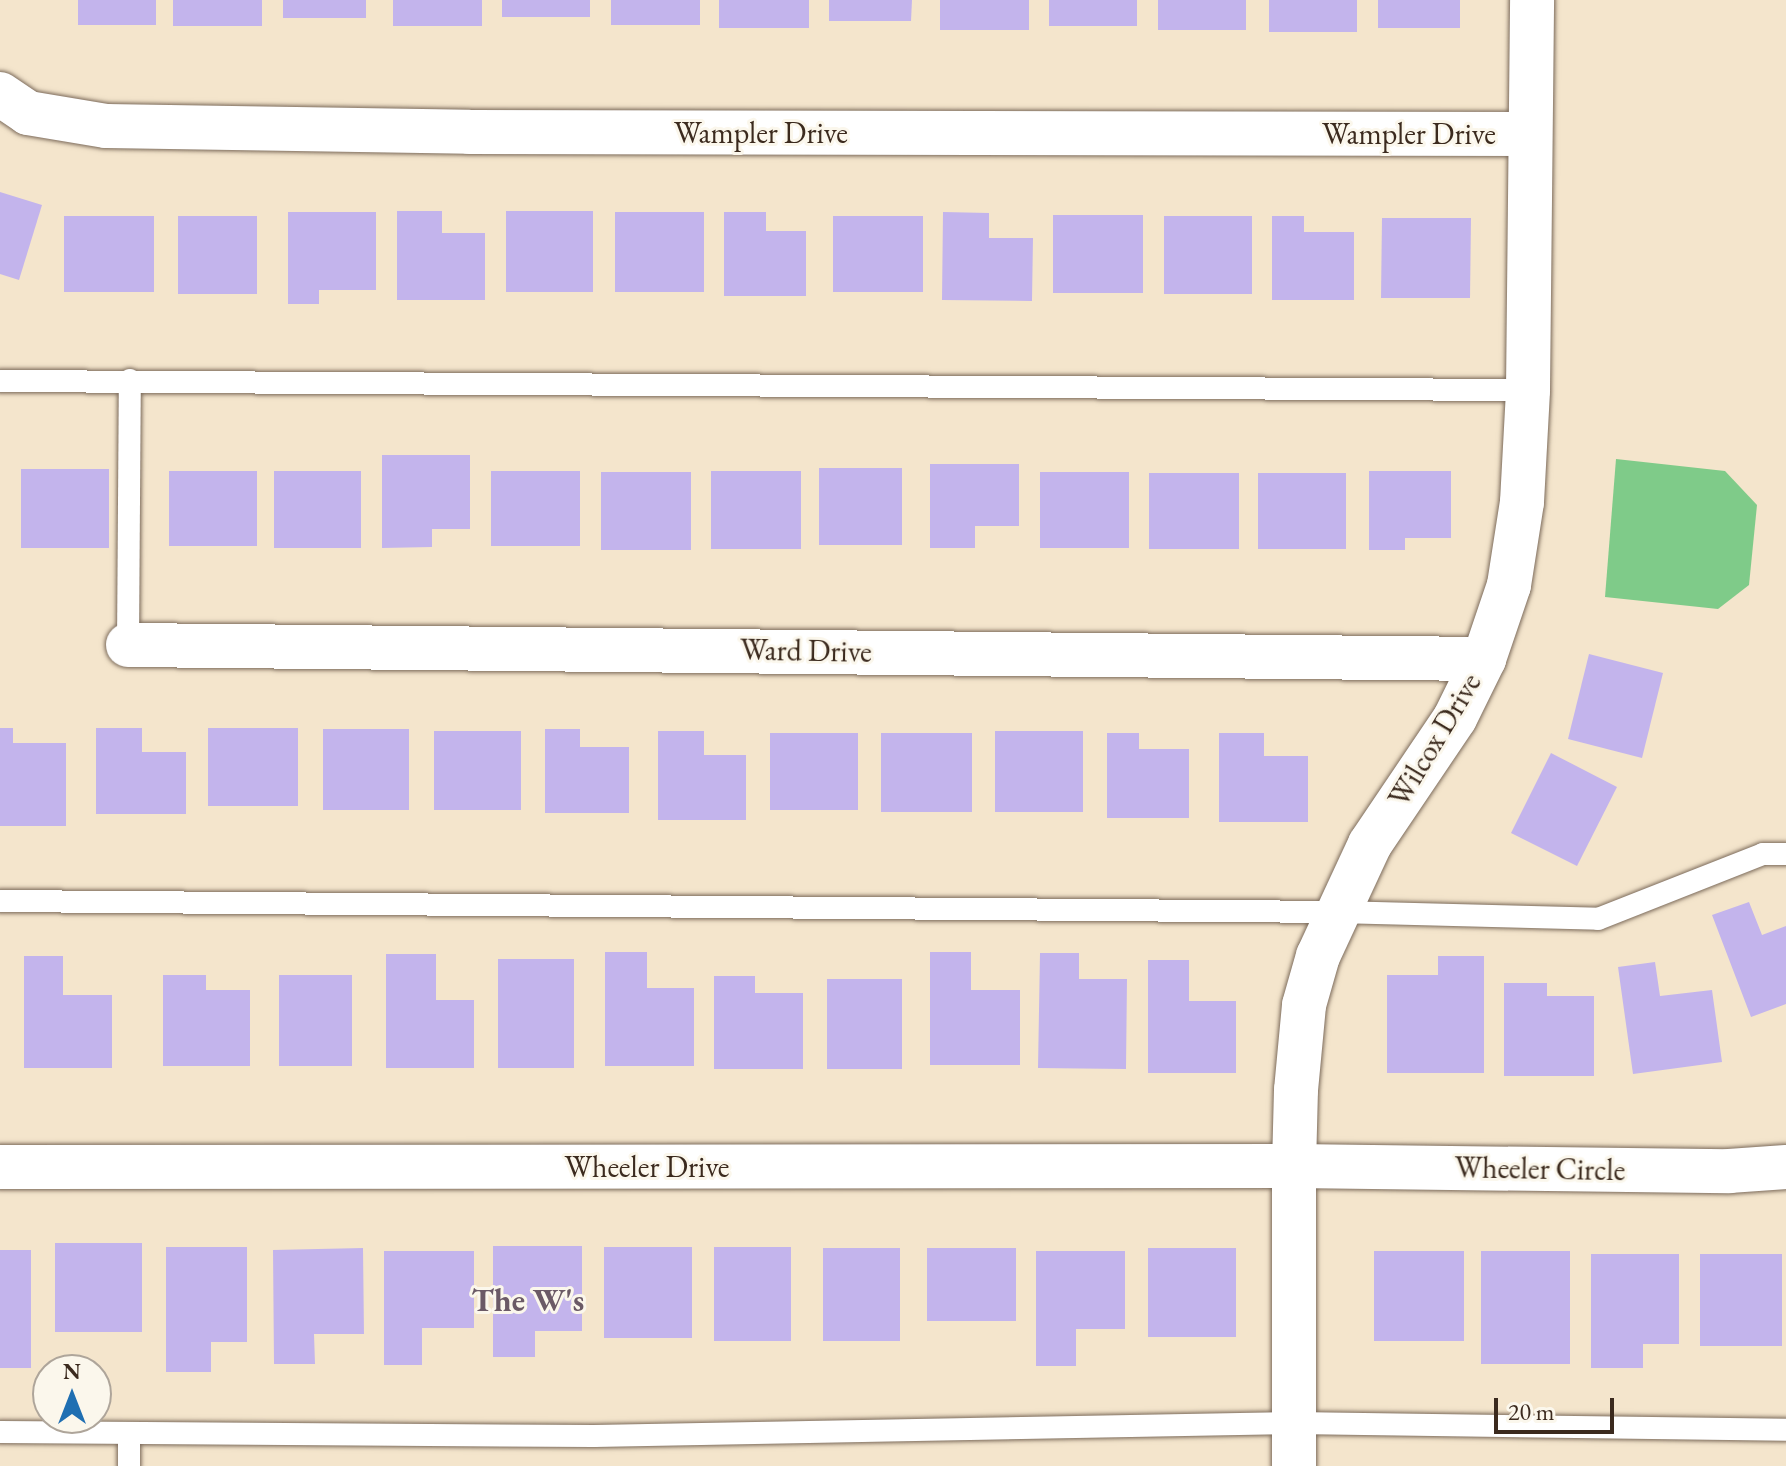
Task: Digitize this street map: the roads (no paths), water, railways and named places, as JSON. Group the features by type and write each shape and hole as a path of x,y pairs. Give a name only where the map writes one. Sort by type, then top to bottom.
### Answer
{"street":[{"name":"Wilcox Drive","path":"1294,1445 1294,1166 1296,1090 1304,1005 1318,956 1370,844 1455,718 1484,659 1509,585 1522,502 1528,390 1532,0"},
{"name":"Wampler Drive","path":"0,94 28,113 106,126 469,132 1529,134"},
{"name":"Ward Drive","path":"128,645 1484,659"},
{"name":"Wheeler Drive","path":"0,1167 1294,1166"},
{"name":"Wheeler Circle","path":"1294,1166 1713,1171 1786,1167"}],"lane":[{"path":"128,645 130,380"},
{"path":"0,381 1528,390"},
{"path":"0,901 1338,912 1598,919 1763,854 1786,854"},
{"path":"0,1432 1294,1445 1786,1430"},
{"path":"129,1433 129,1466"}],"district":[{"name":"The W's","path":"528,1300"}]}
